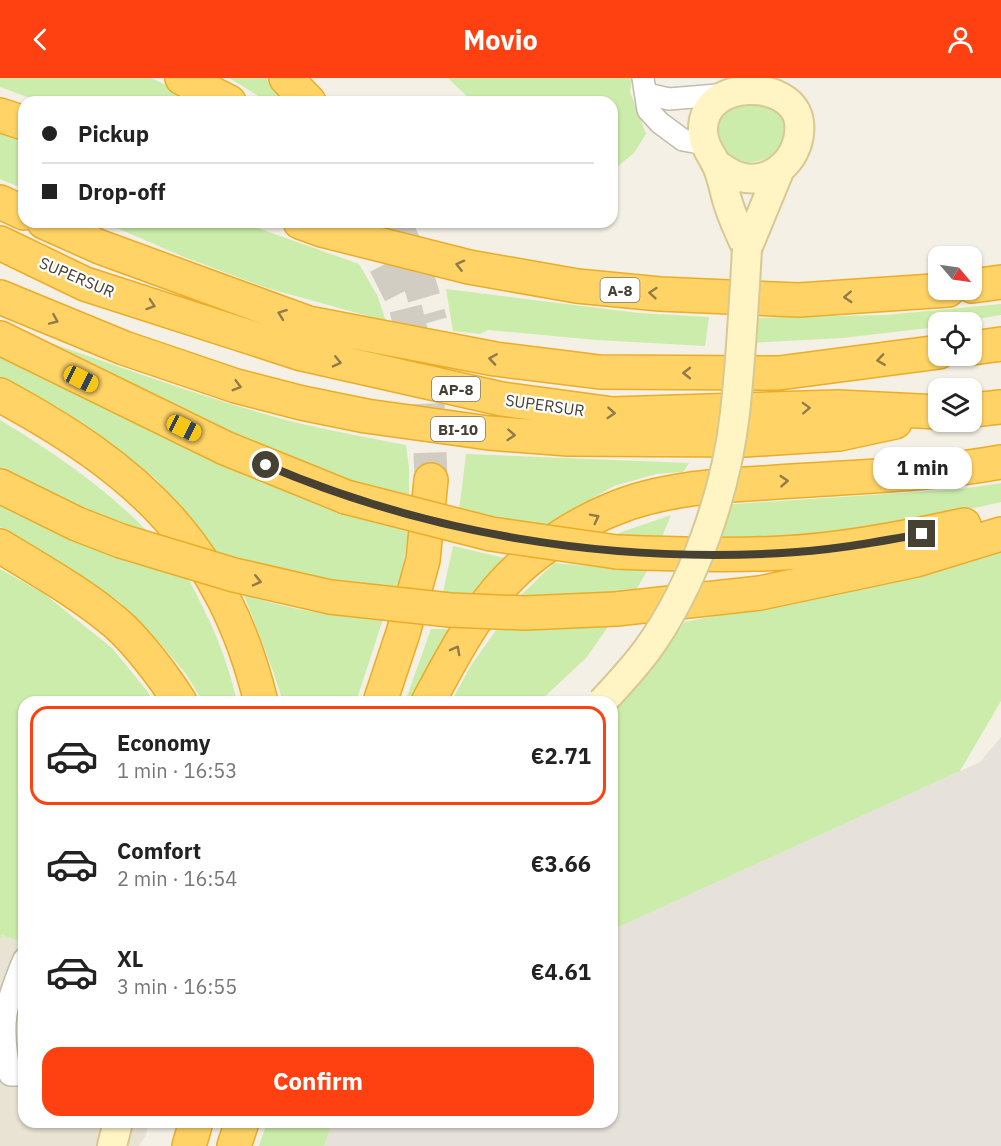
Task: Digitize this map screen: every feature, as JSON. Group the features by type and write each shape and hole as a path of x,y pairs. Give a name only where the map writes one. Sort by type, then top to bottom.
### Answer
{"highway":[{"path":"182,78 217,96"},
{"path":"286,78 303,96"},
{"path":"0,115 18,121"},
{"path":"0,202 18,210"},
{"name":"AP-8","path":"57,228 100,248 308,323 495,359 600,372 779,374 928,354"},
{"name":"A-8","path":"316,228 469,267 577,286 660,294 799,300 928,291"},
{"name":"SUPERSUR","path":"0,243 85,284 302,354 502,399 613,414 838,407 928,412"},
{"path":"982,285 1001,282"},
{"name":"BI-10","path":"0,297 124,348 236,386 366,416 489,433 568,440 744,440 839,434 928,414"},
{"path":"0,338 225,448 346,496 491,534 617,552 703,555 784,553 922,534 1001,515"},
{"path":"982,347 1001,344"},
{"path":"0,395 40,416 122,472 155,502 181,531 223,595 240,632 259,696"},
{"path":"982,409 1001,407"},
{"path":"431,696 464,635 511,578 527,562 579,526 613,509 657,495 715,486 877,477 1001,462"},
{"path":"382,696 403,633 423,560 431,480"},
{"path":"0,486 77,524 121,541 234,575 330,597 450,610 525,613 616,609 771,590 916,560 1001,534"},
{"path":"0,546 74,592 117,624 169,684 176,696"},
{"path":"232,1146 235,1128"},
{"path":"232,1146 240,1128"}],"street":[{"path":"750,81 782,84 799,116 798,146 790,159 768,176 754,178 734,175 710,154 682,140 660,123 648,111 645,86 669,99 750,81"},
{"path":"729,86 709,105 704,118 703,131 733,219 747,249"},
{"path":"607,696 647,649 670,613 692,569 718,495 735,414 747,249 780,169"},
{"path":"18,974 2,1014 4,1047 10,1075 18,1075"},
{"path":"112,1146 116,1128"}],"shaded area":[{"path":"1001,737 1001,1146 324,1146 331,1128 618,1128 618,927 980,762"},
{"path":"2,935 18,941 18,1128 148,1128 139,1146 0,1146 0,939"}],"green space":[{"path":"0,78 151,78 188,96 25,96 0,87"},
{"path":"229,78 269,78 289,96 258,96"},
{"path":"448,78 632,78 630,92 646,134 634,153 618,166 618,96 467,96"},
{"path":"755,96 779,112 786,131 782,144 773,154 761,160 747,162 734,158 724,149 719,124 721,117 729,108"},
{"path":"0,130 18,138 18,186 0,179"},
{"path":"117,228 258,228 359,264 377,295 386,321 267,288 184,257"},
{"path":"446,289 638,313 709,317 705,346 597,340 488,330 480,334 453,331"},
{"path":"1001,304 1001,315 982,318 982,312 928,312 928,328 843,338 748,343 751,318 886,315"},
{"path":"51,343 186,390 268,415 319,428 406,445 409,500 262,448"},
{"path":"0,354 59,380 246,476 346,513 409,532 398,594 217,558 189,515 156,479 58,407 0,379"},
{"path":"0,420 80,473 117,502 152,536 91,514 0,472"},
{"path":"466,454 689,463 683,472 656,474 614,486 543,527 459,511"},
{"path":"1001,483 1001,502 890,527 708,544 719,505 962,489"},
{"path":"0,504 75,540 128,562 188,578 217,638 235,696 199,696 186,674 153,635 119,601 0,527"},
{"path":"671,515 661,539 613,535"},
{"path":"453,546 513,560 469,602 442,597"},
{"path":"1001,548 1001,701 960,771 618,927 618,704 639,683 685,622 807,597"},
{"path":"554,563 647,571 632,597 515,601"},
{"path":"0,569 43,593 112,648 150,696 18,696 18,941 2,935 0,939"},
{"path":"243,593 297,609 348,617 383,619 358,696 281,696"},
{"path":"610,624 586,658 545,696 454,696 470,667 496,630 535,630"},
{"path":"431,629 456,629 418,696 407,696"},
{"path":"265,1128 331,1128 324,1146 259,1146"}],"tunnel":[{"path":"364,228 404,302 428,398 431,480"},
{"path":"397,228 413,260 431,322"}],"route":[{"path":"266,465 346,496 421,517 491,534 617,552 703,555 784,553 850,546 922,534"}]}
